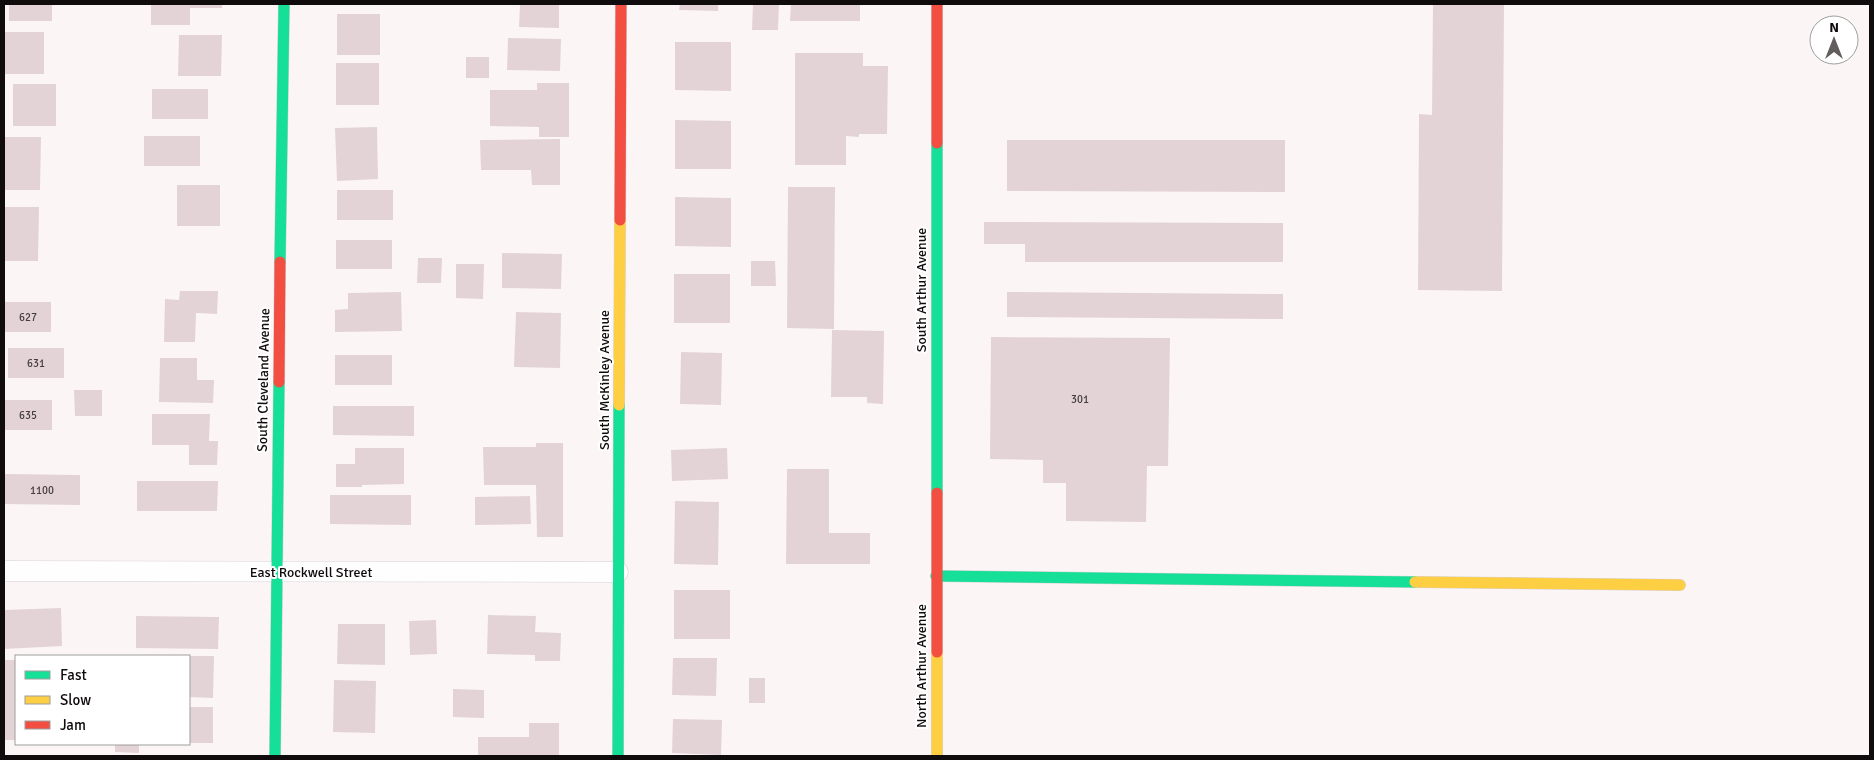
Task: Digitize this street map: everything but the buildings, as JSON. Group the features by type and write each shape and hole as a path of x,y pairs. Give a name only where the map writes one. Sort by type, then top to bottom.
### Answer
{"street":[{"name":"South Cleveland Avenue","path":"275,756 284,4"},
{"name":"South McKinley Avenue","path":"618,756 621,4"},
{"name":"South Arthur Avenue","path":"936,4 936,576"},
{"name":"East Rockwell Street","path":"4,571 618,572"},
{"path":"936,576 1680,585"},
{"name":"North Arthur Avenue","path":"936,576 937,756"}],"traffic: fast":[{"path":"280,262 284,4"},
{"path":"937,143 937,493"},
{"path":"275,756 279,382"},
{"path":"618,756 619,405"},
{"path":"936,576 1415,582"}],"traffic: slow":[{"path":"619,405 620,220"},
{"path":"1415,582 1680,585"},
{"path":"937,652 937,756"}],"traffic: jam":[{"path":"620,220 621,4"},
{"path":"937,4 937,143"},
{"path":"279,382 280,262"},
{"path":"937,493 937,652"}]}
